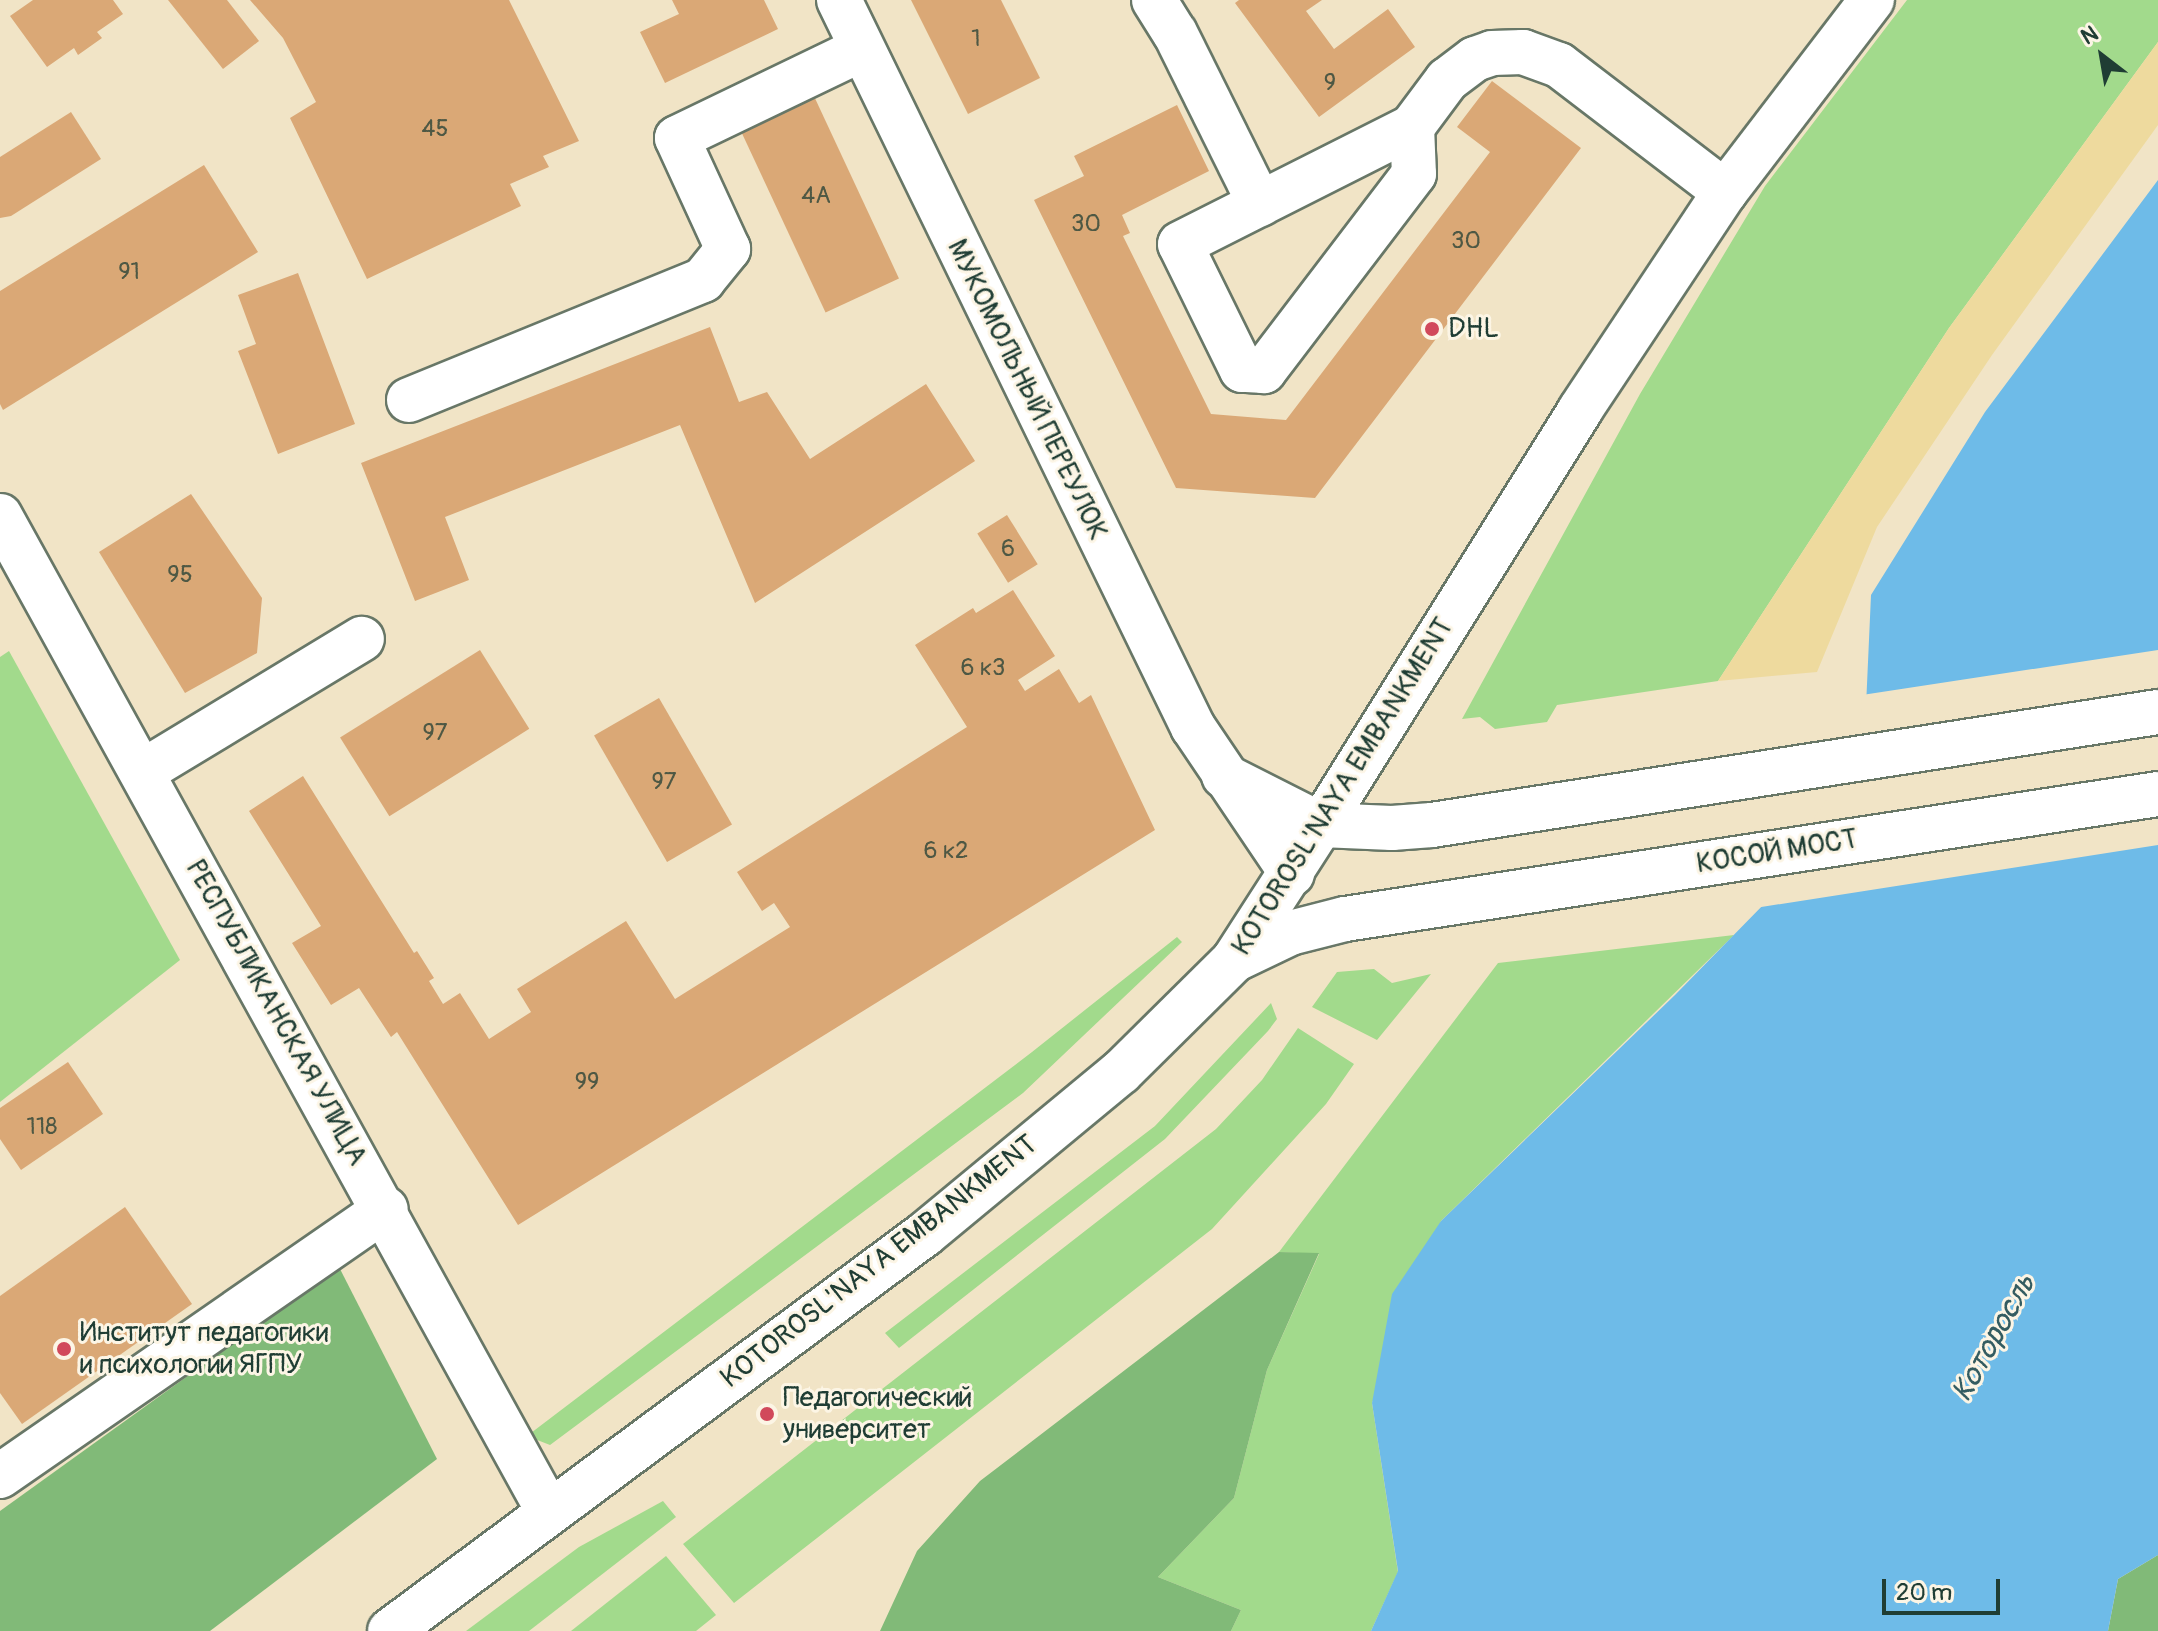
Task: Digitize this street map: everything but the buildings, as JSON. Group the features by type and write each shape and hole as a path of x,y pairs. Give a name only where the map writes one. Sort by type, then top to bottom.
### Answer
{"street":[{"name":"МУКОМОЛЬНЫЙ ПЕРЕУЛОК","path":"839,0 1186,714 1224,776 1292,874 1345,919"},
{"path":"1154,0 1175,33 1260,204"},
{"name":"KOTOROSL'NAYA EMBANKMENT","path":"390,1631 925,1234 1121,1072 1234,960 1292,874 1580,410 1725,192 1872,0"},
{"path":"409,400 703,280 728,249 677,138 862,49"},
{"path":"1412,127 1414,174 1264,371 1242,370 1180,244 1412,127 1460,69 1492,53 1523,52 1559,65 1725,192"},
{"name":"РЕСПУБЛИКАНСКАЯ УЛИЦА","path":"0,516 385,1209 549,1512"},
{"path":"142,772 362,639"},
{"path":"1224,776 1321,825 1392,828 1432,825 2158,712"},
{"name":"КОСОЙ МОСТ","path":"1234,960 1290,933 1345,919 2158,794"},
{"path":"0,1476 385,1209"}],"green space":[{"path":"1907,0 2158,0 2158,42 1949,328 1718,681 1557,705 1547,722 1495,729 1480,717 1462,719 1640,394 1765,186"},
{"path":"9,651 180,960 0,1102 0,657"},
{"path":"1734,935 1441,1221 1372,1403 1398,1572 1371,1631 1231,1631 1241,1610 1158,1577 1234,1498 1267,1370 1319,1254 1279,1252 1498,963"},
{"path":"1177,937 1182,942 1023,1093 550,1445 527,1436 1032,1052"},
{"path":"1374,969 1392,983 1431,974 1377,1040 1312,1007 1337,972"},
{"path":"1271,1003 1277,1019 1268,1031 1165,1139 899,1348 885,1333 1155,1126"},
{"path":"1298,1028 1354,1064 1326,1104 1212,1229 734,1603 683,1544 1216,1129 1262,1080"},
{"path":"1279,1252 1319,1253 1267,1370 1234,1498 1158,1577 1241,1610 1231,1631 880,1631 917,1551 980,1481"},
{"path":"339,1267 437,1459 210,1631 0,1631 0,1511"},
{"path":"663,1501 676,1517 529,1631 466,1631 579,1547"},
{"path":"2158,1555 2158,1631 2108,1631 2118,1579"},
{"path":"666,1556 716,1615 696,1631 571,1631"}],"sand":[{"path":"2158,42 2158,125 1992,355 1877,527 1817,672 1718,681 1949,328"}],"water":[{"name":"Которосль","path":"2158,180 2158,1555 2118,1579 2108,1631 1371,1631 1398,1571 1372,1403 1392,1294 1441,1221 1675,995 1767,901 1864,751 1871,595 1985,412"}],"pier":[{"path":"2158,650 2158,845 1755,908 1860,749 1862,695"}],"place":[{"name":"DHL","path":"1432,329"},
{"name":"Институт педагогики и психологии ЯГПУ","path":"64,1349"},
{"name":"Педагогический университет","path":"767,1414"}]}
